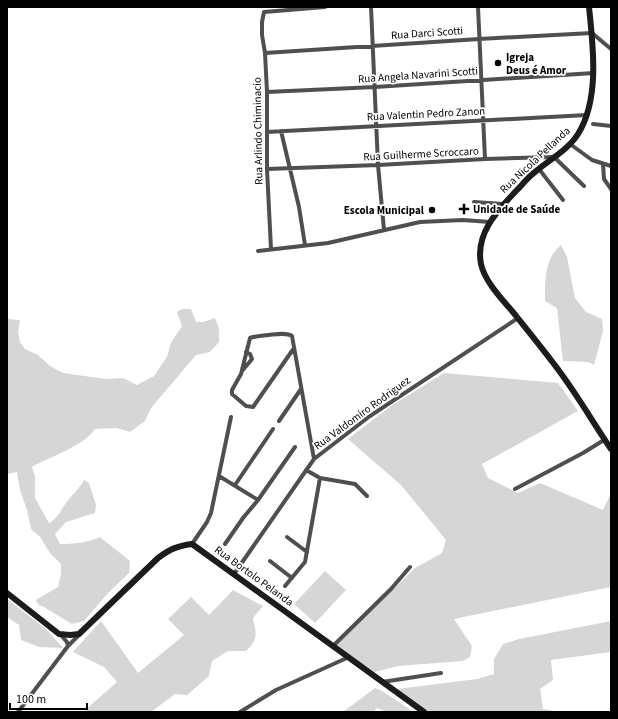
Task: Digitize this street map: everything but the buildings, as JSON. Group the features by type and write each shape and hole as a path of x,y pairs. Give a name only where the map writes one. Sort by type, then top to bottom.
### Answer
{"main road":[{"name":"Rua Nicola Pellanda","path":"588,7 592,33 594,73 590,104 578,134 570,144 539,169 503,204 484,233 481,249 481,265 487,279 554,364 611,449"},
{"name":"Rua Bortolo Pelanda","path":"192,544 424,712"},
{"path":"7,593 59,634 79,634 158,558 170,549 182,545 192,544"}],"street":[{"name":"Rua Arlindo Chiminacio","path":"271,249 267,169 267,92 265,53 262,35 264,12 325,7"},
{"path":"371,7 378,166 384,230"},
{"path":"478,7 485,159"},
{"path":"592,33 611,49"},
{"name":"Rua Darci Scotti","path":"265,53 373,45 592,33"},
{"name":"Rua Angela Navarini Scotti","path":"267,92 375,87 594,73"},
{"name":"Rua Valentin Pedro Zanon","path":"267,132 586,114"},
{"path":"593,124 611,126"},
{"path":"281,131 299,207 305,245"},
{"path":"570,144 584,156 611,166"},
{"path":"554,157 584,186"},
{"name":"Rua Guilherme Scroccaro","path":"267,169 378,166 485,159 554,157"},
{"path":"603,164 604,179 611,189"},
{"path":"539,169 563,200"},
{"path":"474,202 503,204"},
{"path":"258,251 328,243 420,222 463,220 490,222"},
{"name":"Rua Valdomiro Rodriguez","path":"234,574 314,459 370,416 518,318"},
{"path":"241,374 249,340 253,337 286,334 290,334 292,336 314,459"},
{"path":"246,352 250,354 252,359 233,388 232,394 246,406 251,407 256,404 294,348"},
{"path":"279,421 301,389"},
{"path":"192,544 209,518 231,417"},
{"path":"235,485 272,429"},
{"path":"515,489 583,453 604,440"},
{"path":"225,544 295,447"},
{"path":"306,470 320,478 355,484 367,496"},
{"path":"219,476 258,500"},
{"path":"285,586 305,562 320,478"},
{"path":"287,538 307,552"},
{"path":"270,561 292,578"},
{"path":"333,646 378,603 410,567"},
{"path":"59,634 64,638 68,646"},
{"path":"18,712 68,646 79,634"},
{"path":"240,712 276,690 349,657"},
{"path":"382,682 441,673"}],"shaded area":[{"path":"561,245 567,257 575,298 586,312 602,319 603,331 594,365 588,362 563,361 557,308 545,301 548,264 555,251"},
{"path":"182,309 191,309 196,322 204,322 215,318 219,329 219,342 210,352 196,355 151,408 145,421 130,432 117,428 95,429 83,441 75,446 32,467 35,476 35,498 49,523 57,517 84,480 89,483 96,505 95,513 66,522 55,534 60,544 80,543 100,537 130,561 129,573 108,593 84,621 72,624 39,605 36,600 58,587 61,574 61,564 50,553 40,537 31,529 27,510 20,490 17,472 7,474 7,319 20,320 18,332 20,342 25,349 38,355 50,366 63,373 106,379 123,378 137,385 154,376 167,357 171,343 182,326 177,312"},
{"path":"444,373 558,383 578,411 482,464 488,478 518,493 540,483 603,510 611,493 611,587 454,619 472,646 470,657 463,661 398,666 375,672 335,646 415,568 442,553 446,540 401,485 348,439 391,406"},
{"path":"325,571 346,590 315,623 294,604"},
{"path":"233,590 263,606 253,618 256,636 253,643 246,651 228,651 212,661 209,676 187,695 175,694 151,712 83,712 117,682 104,667 73,652 101,621 138,673 184,635 168,619 191,597 209,615"},
{"path":"7,599 46,629 63,648 39,647 21,640 19,625 7,617"},
{"path":"611,621 611,652 551,660 553,680 540,689 543,709 560,712 428,712 397,689 477,679 494,674 494,659 503,644 519,639"},
{"path":"375,688 414,712 387,712 377,708 373,712 343,712"}],"place":[{"name":"Igreja Deus é Amor","path":"498,63"},
{"name":"Unidade de Saúde","path":"464,209"},
{"name":"Escola Municipal","path":"432,210"}]}
